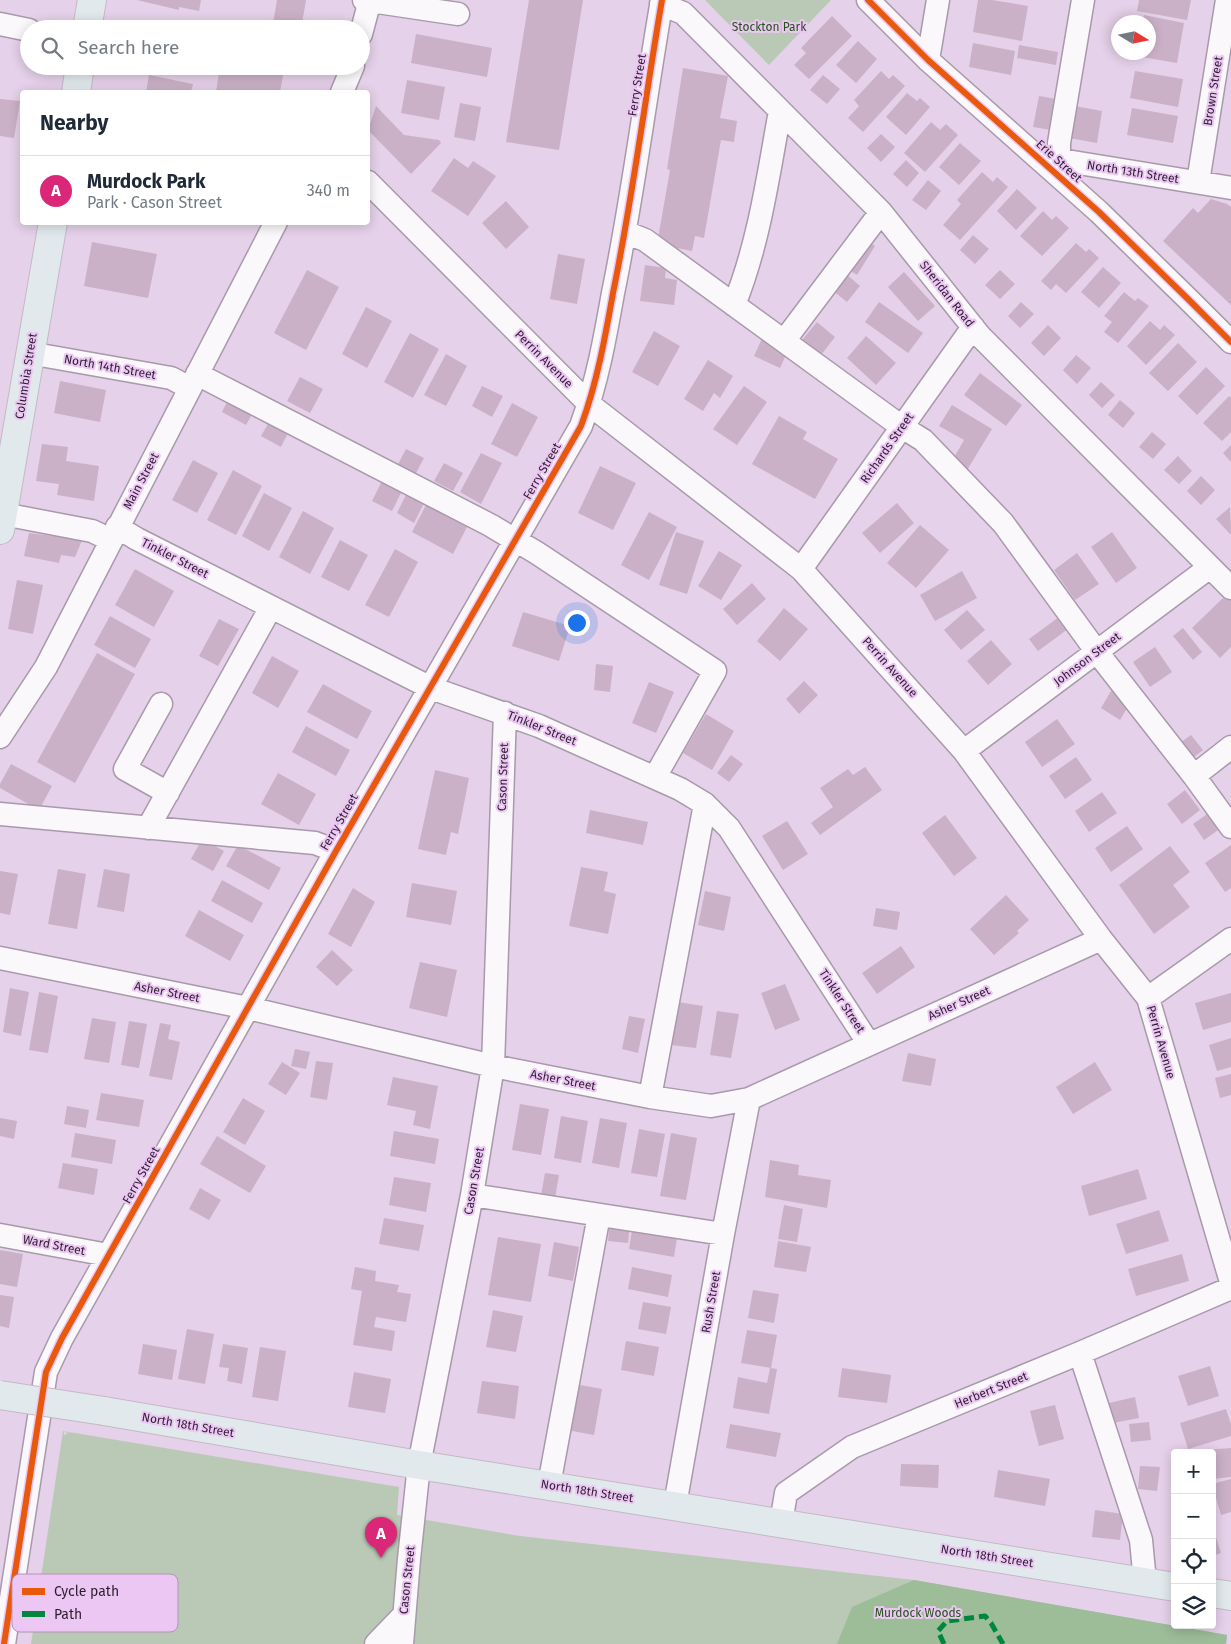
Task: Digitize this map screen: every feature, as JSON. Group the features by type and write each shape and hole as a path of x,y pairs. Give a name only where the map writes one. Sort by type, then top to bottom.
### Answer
{"main road":[{"path":"89,20 92,0"},
{"path":"76,90 79,75"},
{"name":"Columbia Street","path":"1,522 8,435 29,353 52,225"},
{"name":"North 18th Street","path":"0,1395 1171,1586"},
{"path":"1216,1594 1231,1596"}],"street":[{"path":"364,20 368,0 458,14"},
{"name":"Erie Street","path":"868,0 928,60 1106,219 1231,342"},
{"path":"928,60 938,0"},
{"path":"1059,159 1059,143 1083,0"},
{"name":"Brown Street","path":"1198,182 1227,0"},
{"name":"Sheridan Road","path":"662,2 683,12 881,212 976,331 1231,588"},
{"name":"Ferry Street","path":"15,1574 46,1372 62,1338 336,851 581,426 598,368 626,232 662,2"},
{"path":"0,24 20,28"},
{"path":"343,90 349,75"},
{"path":"734,305 746,274 758,232 780,110"},
{"name":"North 13th Street","path":"1036,156 1231,188"},
{"name":"Perrin Avenue","path":"370,184 589,404 801,569 964,751 1101,939 1148,998 1231,1282"},
{"path":"784,342 881,212"},
{"name":"Main Street","path":"0,736 11,722 9,711 46,667 274,225"},
{"path":"626,232 645,240 902,427 923,440 1003,523 1097,652 1194,776 1231,827"},
{"name":"Richards Street","path":"801,569 902,427 976,331"},
{"name":"North 14th Street","path":"29,353 193,381 490,525 715,671 655,777"},
{"name":"Tinkler Street","path":"1,522 114,533 137,539 431,688 539,726 655,777 705,804 729,828 870,1044"},
{"name":"Johnson Street","path":"964,751 1210,567"},
{"path":"148,828 271,607"},
{"path":"161,704 125,770 168,793"},
{"name":"Cason Street","path":"402,1644 420,1465 472,1195 493,1066 505,713"},
{"path":"1194,776 1231,747"},
{"path":"650,1098 705,804"},
{"path":"0,814 315,843 336,851"},
{"name":"Asher Street","path":"0,958 248,1008 493,1066 650,1098 711,1106 749,1099 1101,939"},
{"path":"1148,998 1231,939"},
{"name":"Rush Street","path":"676,1505 722,1234 749,1099"},
{"path":"472,1195 722,1234"},
{"path":"550,1485 599,1215"},
{"name":"Ward Street","path":"0,1234 108,1255"},
{"name":"Herbert Street","path":"781,1522 786,1493 852,1447 1080,1353 1231,1288"},
{"path":"1080,1353 1141,1540 1145,1582"},
{"name":"Ferry Street","path":"4,1644 12,1592"},
{"path":"376,1644 404,1616"}],"path":[{"path":"976,331 1087,228"}],"green space":[{"name":"Stockton Park","path":"705,0 831,0 769,65"},
{"path":"63,1431 399,1487 397,1515 520,1536 914,1580 1171,1625 1171,1629 1193,1629 1227,1635 1226,1644 31,1644 33,1632 178,1632 178,1574 42,1574"},
{"name":"Murdock Woods","path":"914,1580 1171,1625 1171,1629 1193,1629 1227,1635 1226,1644 837,1644 852,1607"}],"building":[{"path":"137,0 201,0 199,11 179,7 179,10"},
{"path":"277,0 306,0 303,20 274,20"},
{"path":"529,0 583,0 559,150 506,142"},
{"path":"978,0 992,0 1028,6 1022,41 973,32"},
{"path":"1139,0 1191,0 1187,20 1137,11"},
{"path":"832,16 852,36 809,79 794,65 806,53 801,48"},
{"path":"1156,17 1184,23 1177,63 1156,59"},
{"path":"416,34 492,48 487,77 411,63"},
{"path":"858,41 877,59 856,83 836,65"},
{"path":"973,43 1015,51 1011,75 969,67"},
{"path":"1019,45 1058,52 1056,65 1017,58"},
{"path":"683,68 728,76 720,118 737,121 734,142 721,140 704,238 695,236 692,251 657,244 670,170 667,169"},
{"path":"881,71 889,79 893,75 905,86 863,132 848,118 859,106 854,100"},
{"path":"1135,71 1183,79 1178,107 1130,98"},
{"path":"149,75 193,84 192,90 146,90"},
{"path":"219,75 283,75 280,90 216,90"},
{"path":"823,75 840,89 827,104 810,90"},
{"path":"407,80 445,87 439,120 401,113"},
{"path":"907,93 917,101 920,98 930,107 906,135 886,117"},
{"path":"1039,96 1062,100 1057,131 1033,127"},
{"path":"0,99 20,101 14,138 0,136"},
{"path":"460,103 481,107 475,141 454,137"},
{"path":"376,106 404,135 439,140 441,143 411,174 370,132 370,124"},
{"path":"1075,106 1102,111 1097,143 1069,138"},
{"path":"1132,108 1178,116 1173,143 1127,135"},
{"path":"931,122 940,130 946,124 958,135 925,172 904,153"},
{"path":"881,134 895,147 881,162 867,148"},
{"path":"960,143 981,161 959,185 939,167"},
{"path":"454,158 468,168 473,161 496,176 468,216 431,191"},
{"path":"906,160 919,173 907,187 893,174"},
{"path":"982,172 993,182 997,177 1008,187 960,240 943,225 961,204 957,200"},
{"path":"928,180 941,191 926,210 912,200"},
{"path":"1017,189 1037,208 1016,230 997,211"},
{"path":"1211,199 1231,207 1231,305 1163,241 1193,208 1198,213"},
{"path":"506,201 529,227 506,249 482,223"},
{"path":"1043,211 1052,220 1056,216 1069,228 1042,256 1020,236"},
{"path":"973,235 989,249 975,264 960,250"},
{"path":"864,239 875,246 857,275 846,268"},
{"path":"92,242 157,254 148,298 84,286"},
{"path":"1076,243 1086,252 1089,249 1099,258 1066,293 1056,284 1051,290 1041,281"},
{"path":"558,254 585,259 577,304 550,299"},
{"path":"645,265 666,268 665,278 677,280 674,305 640,301"},
{"path":"1103,267 1121,283 1099,308 1081,292"},
{"path":"307,270 339,287 306,350 274,333"},
{"path":"1000,270 1015,284 1000,299 985,285"},
{"path":"904,272 935,306 918,321 888,287"},
{"path":"845,273 860,286 847,302 832,290"},
{"path":"1124,292 1135,301 1138,298 1149,306 1118,343 1104,332 1112,322 1104,316"},
{"path":"879,302 923,333 908,353 865,322"},
{"path":"1021,302 1034,314 1020,328 1008,316"},
{"path":"366,307 392,321 367,368 342,354"},
{"path":"1150,321 1160,330 1164,325 1175,335 1146,365 1127,346"},
{"path":"817,322 835,337 821,355 802,340"},
{"path":"1048,325 1061,338 1044,356 1031,343"},
{"path":"654,331 680,346 658,386 632,372"},
{"path":"410,333 439,349 413,398 384,382"},
{"path":"764,334 790,346 780,368 754,356"},
{"path":"866,336 896,363 876,385 847,358"},
{"path":"1178,343 1197,362 1168,391 1149,373"},
{"path":"446,354 467,366 446,406 424,395"},
{"path":"1076,355 1091,368 1077,384 1063,370"},
{"path":"708,360 733,376 720,398 714,393 703,411 684,399"},
{"path":"1206,367 1225,386 1197,415 1178,396"},
{"path":"980,373 1022,405 1006,426 964,395"},
{"path":"300,377 323,389 310,413 287,401"},
{"path":"60,381 106,390 100,422 54,413"},
{"path":"1101,382 1115,395 1102,408 1089,395"},
{"path":"482,386 503,396 492,417 472,406"},
{"path":"744,386 767,402 737,445 713,429"},
{"path":"230,396 255,409 246,425 222,412"},
{"path":"1229,396 1231,398 1231,432 1222,441 1203,423"},
{"path":"1120,400 1135,413 1123,428 1108,415"},
{"path":"512,403 538,417 517,457 491,444"},
{"path":"952,405 992,429 964,475 949,466 964,440 939,426"},
{"path":"779,416 807,432 803,439 838,459 815,499 752,464"},
{"path":"272,417 291,427 281,447 261,436"},
{"path":"1152,432 1166,444 1153,459 1139,447"},
{"path":"42,444 68,447 66,461 99,466 94,501 57,495 59,484 36,481"},
{"path":"1231,445 1231,462 1223,453"},
{"path":"406,449 424,458 415,475 397,466"},
{"path":"481,453 502,463 481,504 460,492"},
{"path":"1178,456 1192,471 1179,484 1164,470"},
{"path":"193,460 218,473 197,513 172,500"},
{"path":"444,463 463,473 453,491 434,481"},
{"path":"600,466 636,483 613,530 578,513"},
{"path":"233,470 262,486 236,535 207,520"},
{"path":"1201,476 1215,490 1201,505 1187,491"},
{"path":"382,481 402,491 392,511 372,501"},
{"path":"409,489 426,499 414,523 397,513"},
{"path":"264,493 292,508 269,551 242,536"},
{"path":"897,503 914,523 880,553 862,533"},
{"path":"426,505 467,527 453,554 412,532"},
{"path":"1230,507 1231,533 1230,534 1216,519"},
{"path":"303,511 334,528 310,574 279,557"},
{"path":"649,512 677,527 649,580 621,565"},
{"path":"920,525 949,550 916,588 887,563"},
{"path":"54,531 83,538 75,557 61,555 59,563 24,556 29,533 53,536"},
{"path":"676,532 704,541 687,594 659,585"},
{"path":"1112,532 1137,568 1116,583 1091,547"},
{"path":"340,540 368,555 349,591 321,577"},
{"path":"395,549 418,562 389,617 365,605"},
{"path":"719,551 742,565 721,600 698,586"},
{"path":"1077,553 1099,584 1075,600 1054,570"},
{"path":"135,569 174,591 154,627 115,605"},
{"path":"962,571 977,598 935,621 920,595"},
{"path":"17,580 43,585 33,634 8,629"},
{"path":"752,583 766,599 737,625 723,609"},
{"path":"1226,595 1231,600 1231,647 1220,658 1192,628"},
{"path":"784,608 808,629 780,661 757,641"},
{"path":"967,610 985,630 961,650 944,630"},
{"path":"523,612 570,626 559,661 512,646"},
{"path":"1063,614 1072,626 1038,651 1029,639"},
{"path":"110,616 151,639 135,668 94,645"},
{"path":"219,619 239,629 218,666 199,656"},
{"path":"1183,628 1202,652 1193,660 1173,636"},
{"path":"991,640 1012,664 988,685 967,661"},
{"path":"1155,647 1172,672 1150,687 1133,662"},
{"path":"97,653 135,674 75,783 37,762"},
{"path":"272,656 299,671 278,708 252,693"},
{"path":"596,664 613,666 610,692 594,690"},
{"path":"804,681 818,695 799,714 786,699"},
{"path":"649,682 674,692 656,733 632,723"},
{"path":"323,684 372,711 357,739 307,712"},
{"path":"1111,691 1130,703 1120,720 1101,708"},
{"path":"706,714 734,731 712,770 683,753"},
{"path":"1057,719 1075,744 1042,767 1025,742"},
{"path":"306,726 350,750 336,776 292,752"},
{"path":"1191,735 1203,750 1189,761 1177,745"},
{"path":"731,755 743,764 729,782 717,773"},
{"path":"1076,757 1092,780 1065,799 1049,776"},
{"path":"11,764 52,786 39,810 0,788 0,784"},
{"path":"865,767 882,790 820,835 811,823 833,807 820,788 848,769 853,775"},
{"path":"435,770 469,778 458,834 451,832 446,855 418,849"},
{"path":"278,773 316,794 299,825 261,804"},
{"path":"1185,790 1200,810 1182,824 1167,804"},
{"path":"1102,792 1117,813 1089,832 1075,811"},
{"path":"590,810 648,822 643,845 586,833"},
{"path":"1210,812 1221,828 1204,840 1193,824"},
{"path":"945,815 977,858 954,876 922,833"},
{"path":"787,821 808,854 783,870 762,836"},
{"path":"1127,826 1143,849 1111,872 1095,848"},
{"path":"202,839 224,851 213,871 191,859"},
{"path":"238,845 281,868 269,890 226,866"},
{"path":"1231,845 1231,888 1225,892 1205,863"},
{"path":"1170,846 1190,872 1173,885 1190,907 1154,934 1119,885"},
{"path":"581,867 608,872 604,891 616,894 608,934 569,926"},
{"path":"58,869 86,874 77,929 48,924"},
{"path":"104,869 130,874 124,912 97,907"},
{"path":"0,871 18,874 10,915 0,913"},
{"path":"222,880 263,903 252,923 211,901"},
{"path":"412,883 457,891 451,925 406,917"},
{"path":"353,888 375,902 351,947 328,934"},
{"path":"705,891 731,897 724,931 698,925"},
{"path":"1006,895 1029,920 1017,931 1019,933 994,955 970,929"},
{"path":"876,908 900,912 897,930 873,926"},
{"path":"199,910 244,935 230,961 185,936"},
{"path":"901,946 915,967 877,994 862,973"},
{"path":"332,950 353,970 337,986 316,967"},
{"path":"420,962 457,970 447,1017 409,1008"},
{"path":"785,984 800,1020 775,1030 761,993"},
{"path":"10,988 29,992 21,1036 3,1032"},
{"path":"39,992 58,996 48,1053 29,1050"},
{"path":"1231,993 1231,1022 1203,1030 1195,1003"},
{"path":"678,1002 703,1006 696,1048 671,1045"},
{"path":"717,1011 739,1014 731,1058 710,1055"},
{"path":"629,1016 645,1019 638,1053 622,1049"},
{"path":"92,1018 116,1022 109,1063 84,1059"},
{"path":"129,1021 147,1024 139,1068 121,1065"},
{"path":"160,1023 171,1025 168,1039 180,1042 172,1080 149,1076"},
{"path":"1231,1038 1231,1067 1217,1071 1209,1045"},
{"path":"295,1049 310,1052 306,1069 291,1066"},
{"path":"908,1053 936,1059 931,1086 902,1081"},
{"path":"316,1061 333,1063 327,1100 310,1097"},
{"path":"282,1062 300,1073 286,1095 268,1084"},
{"path":"1095,1062 1112,1090 1073,1114 1056,1087"},
{"path":"1231,1074 1231,1095 1220,1098 1215,1078"},
{"path":"393,1077 438,1086 430,1129 413,1125 416,1111 387,1105"},
{"path":"101,1093 144,1100 139,1127 96,1120"},
{"path":"243,1098 265,1111 245,1145 223,1132"},
{"path":"520,1104 549,1109 541,1155 512,1150"},
{"path":"67,1106 89,1110 86,1128 64,1124"},
{"path":"561,1116 588,1121 581,1163 554,1158"},
{"path":"0,1118 17,1121 14,1139 0,1136"},
{"path":"600,1118 627,1123 619,1168 592,1163"},
{"path":"639,1129 665,1134 657,1177 631,1173"},
{"path":"394,1131 439,1139 435,1164 390,1156"},
{"path":"75,1133 116,1140 112,1164 71,1157"},
{"path":"671,1133 697,1138 686,1200 660,1196"},
{"path":"217,1136 266,1166 250,1193 200,1164"},
{"path":"770,1160 799,1165 798,1175 831,1180 827,1208 765,1197"},
{"path":"63,1163 98,1169 94,1195 58,1188"},
{"path":"1138,1169 1147,1199 1089,1216 1081,1186"},
{"path":"545,1173 559,1175 555,1198 541,1195"},
{"path":"394,1177 431,1183 426,1212 389,1205"},
{"path":"200,1188 221,1200 209,1220 189,1209"},
{"path":"784,1205 803,1209 797,1242 778,1239"},
{"path":"1159,1210 1169,1241 1126,1254 1116,1224"},
{"path":"384,1218 424,1225 419,1251 379,1244"},
{"path":"610,1222 630,1224 628,1243 608,1241"},
{"path":"633,1224 678,1232 674,1257 629,1249"},
{"path":"498,1237 541,1244 531,1302 488,1295"},
{"path":"778,1241 811,1247 806,1272 774,1267"},
{"path":"554,1242 579,1247 573,1281 548,1276"},
{"path":"0,1250 23,1254 17,1287 0,1284"},
{"path":"1182,1254 1189,1281 1136,1296 1128,1269"},
{"path":"355,1267 376,1271 375,1281 399,1285 397,1292 411,1294 406,1322 376,1317 374,1327 395,1331 392,1351 353,1345 362,1291 351,1289"},
{"path":"632,1267 672,1275 668,1297 628,1289"},
{"path":"753,1290 779,1294 774,1323 748,1318"},
{"path":"0,1295 14,1297 9,1328 0,1326"},
{"path":"643,1302 671,1307 666,1334 638,1329"},
{"path":"493,1310 523,1316 516,1352 486,1347"},
{"path":"187,1329 214,1334 205,1384 178,1379"},
{"path":"747,1330 777,1335 771,1368 741,1363"},
{"path":"626,1341 659,1347 654,1376 621,1370"},
{"path":"143,1344 177,1350 172,1380 138,1374"},
{"path":"223,1344 248,1348 242,1384 227,1381 229,1368 219,1367"},
{"path":"260,1347 286,1351 278,1401 252,1397"},
{"path":"1210,1366 1219,1396 1188,1406 1178,1376"},
{"path":"770,1368 777,1369 769,1414 733,1408 738,1377 767,1383"},
{"path":"842,1368 891,1375 887,1403 838,1397"},
{"path":"354,1372 391,1379 385,1413 348,1407"},
{"path":"482,1381 519,1386 515,1419 477,1413"},
{"path":"575,1384 602,1389 594,1435 567,1430"},
{"path":"1135,1397 1139,1418 1113,1423 1109,1403"},
{"path":"1055,1405 1064,1439 1039,1446 1030,1411"},
{"path":"1226,1409 1231,1424 1231,1436 1188,1449 1180,1423"},
{"path":"1149,1422 1151,1440 1131,1442 1129,1424"},
{"path":"730,1424 781,1433 776,1457 726,1448"},
{"path":"1231,1448 1231,1477 1216,1479 1216,1449"},
{"path":"901,1464 939,1465 938,1488 900,1486"},
{"path":"1140,1466 1160,1467 1157,1491 1138,1489"},
{"path":"998,1470 1050,1479 1045,1506 994,1497"},
{"path":"1231,1479 1231,1512 1221,1515 1216,1498 1216,1483"},
{"path":"1095,1510 1123,1514 1120,1540 1092,1537"},
{"path":"1216,1537 1221,1553 1216,1555"}],"marked path":[{"path":"944,1644 938,1631 947,1621 985,1616 1003,1644"}],"cycle path":[{"path":"15,1574 46,1372 62,1338 336,851 581,426 596,377 607,327 627,220 662,0"},
{"path":"868,0 928,60 1099,212 1231,342"},
{"path":"4,1644 12,1592"}],"place":[{"name":"Murdock Park","path":"381,1558"}]}
